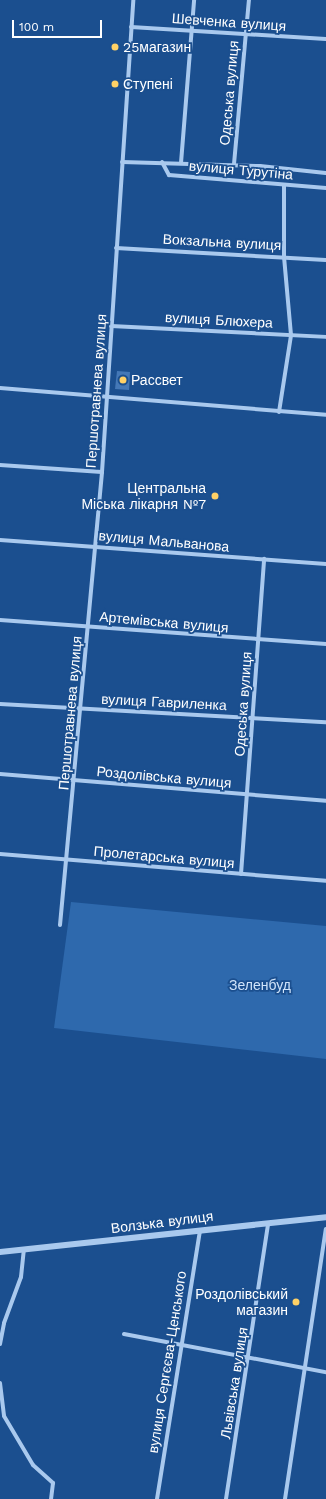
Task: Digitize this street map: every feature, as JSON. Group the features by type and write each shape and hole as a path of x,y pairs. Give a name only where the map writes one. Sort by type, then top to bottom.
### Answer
{"street":[{"name":"Першотравнева вулиця","path":"60,925 82,708 102,472 133,0"},
{"path":"181,163 194,0"},
{"name":"Одеська вулиця","path":"234,164 249,0"},
{"name":"Шевченка вулиця","path":"131,27 326,39"},
{"name":"вулиця Турутіна","path":"122,162 234,164 294,168 326,173"},
{"name":"вулиця Турутіна","path":"162,162 169,175 326,188"},
{"path":"279,412 291,335 284,257 284,185"},
{"name":"Вокзальна вулиця","path":"116,248 326,260"},
{"name":"вулиця Блюхера","path":"111,326 326,337"},
{"path":"0,388 326,415"},
{"path":"0,464 102,472"},
{"name":"вулиця Мальванова","path":"0,540 326,564"},
{"name":"Одеська вулиця","path":"241,874 264,559"},
{"name":"Артемівська вулиця","path":"0,620 259,641 326,644"},
{"name":"вулиця Гавриленка","path":"0,704 326,722"},
{"name":"Роздолівська вулиця","path":"0,774 326,801"},
{"name":"Пролетарська вулиця","path":"0,854 326,880"},
{"name":"Волзька вулиця","path":"0,1252 326,1217"},
{"name":"Львівська вулиця","path":"226,1499 250,1357 268,1223"},
{"path":"284,1499 326,1229"},
{"name":"вулиця Сергєєва-Ценського","path":"157,1499 200,1230"},
{"path":"0,1344 4,1323 20,1277 24,1249"},
{"path":"124,1334 181,1346 250,1357 326,1372"},
{"path":"0,1383 4,1416 33,1465 53,1483 51,1499"}],"green space":[{"name":"Зеленбуд","path":"71,902 326,926 326,1059 54,1028"}],"building":[{"name":"Рассвет","path":"117,371 130,372 129,390 115,389"}],"place":[{"name":"25магазин","path":"115,47"},
{"name":"Ступені","path":"115,84"},
{"name":"Рассвет","path":"123,380"},
{"name":"Центральна Міська лікарня №7","path":"215,496"},
{"name":"Роздолівський магазин","path":"296,1302"}]}
